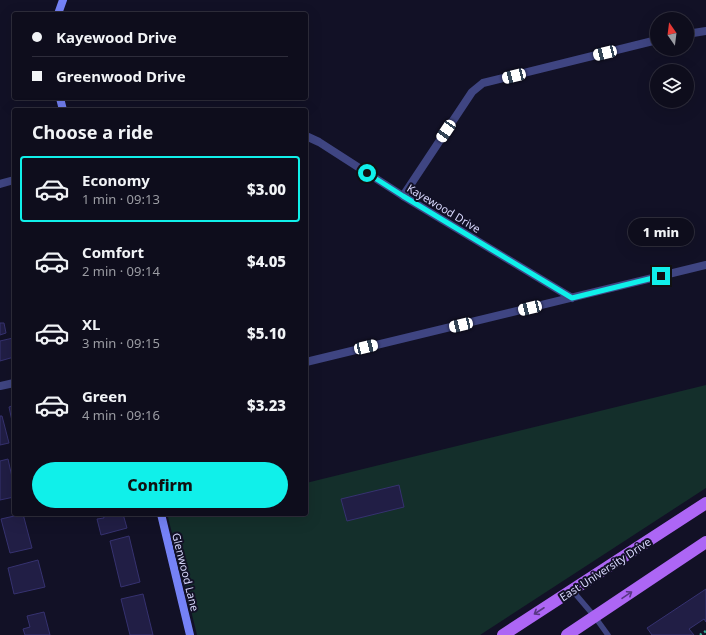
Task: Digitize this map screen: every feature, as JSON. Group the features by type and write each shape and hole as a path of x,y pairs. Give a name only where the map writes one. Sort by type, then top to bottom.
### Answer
{"main road":[{"name":"East University Drive","path":"503,635 706,502"},
{"path":"567,635 706,542"}],"street":[{"path":"59,12 64,0"},
{"path":"694,33 706,31"},
{"path":"403,196 472,92 483,83 650,42"},
{"name":"Kayewood Drive","path":"308,137 319,142 403,196 572,298"},
{"path":"0,184 12,181"},
{"path":"308,362 706,266"},
{"path":"0,386 12,383"},
{"name":"Glenwood Lane","path":"161,516 190,635"}],"lane":[{"path":"572,590 608,635"}],"path":[{"path":"700,635 706,631"}],"green space":[{"path":"706,385 706,488 480,635 197,635 168,517 308,516 308,483"}],"building":[{"path":"0,323 4,323 6,333 0,335"},
{"path":"12,338 12,358 0,361 0,341"},
{"path":"12,406 12,421 9,407"},
{"path":"0,416 2,416 9,443 0,445"},
{"path":"8,459 12,477 12,497 0,500 0,461"},
{"path":"399,485 404,507 347,521 341,499"},
{"path":"14,516 24,516 32,548 10,553 1,519"},
{"path":"104,516 124,516 127,528 101,535 97,519 104,518"},
{"path":"129,536 140,582 121,587 110,541"},
{"path":"38,560 45,587 14,594 8,568"},
{"path":"706,589 706,622 704,619 689,629 694,635 652,635 647,628"},
{"path":"143,594 153,635 130,635 121,599"},
{"path":"44,612 50,635 25,635 23,629 30,627 27,616"}],"route":[{"path":"367,173 572,298 661,276"}]}
